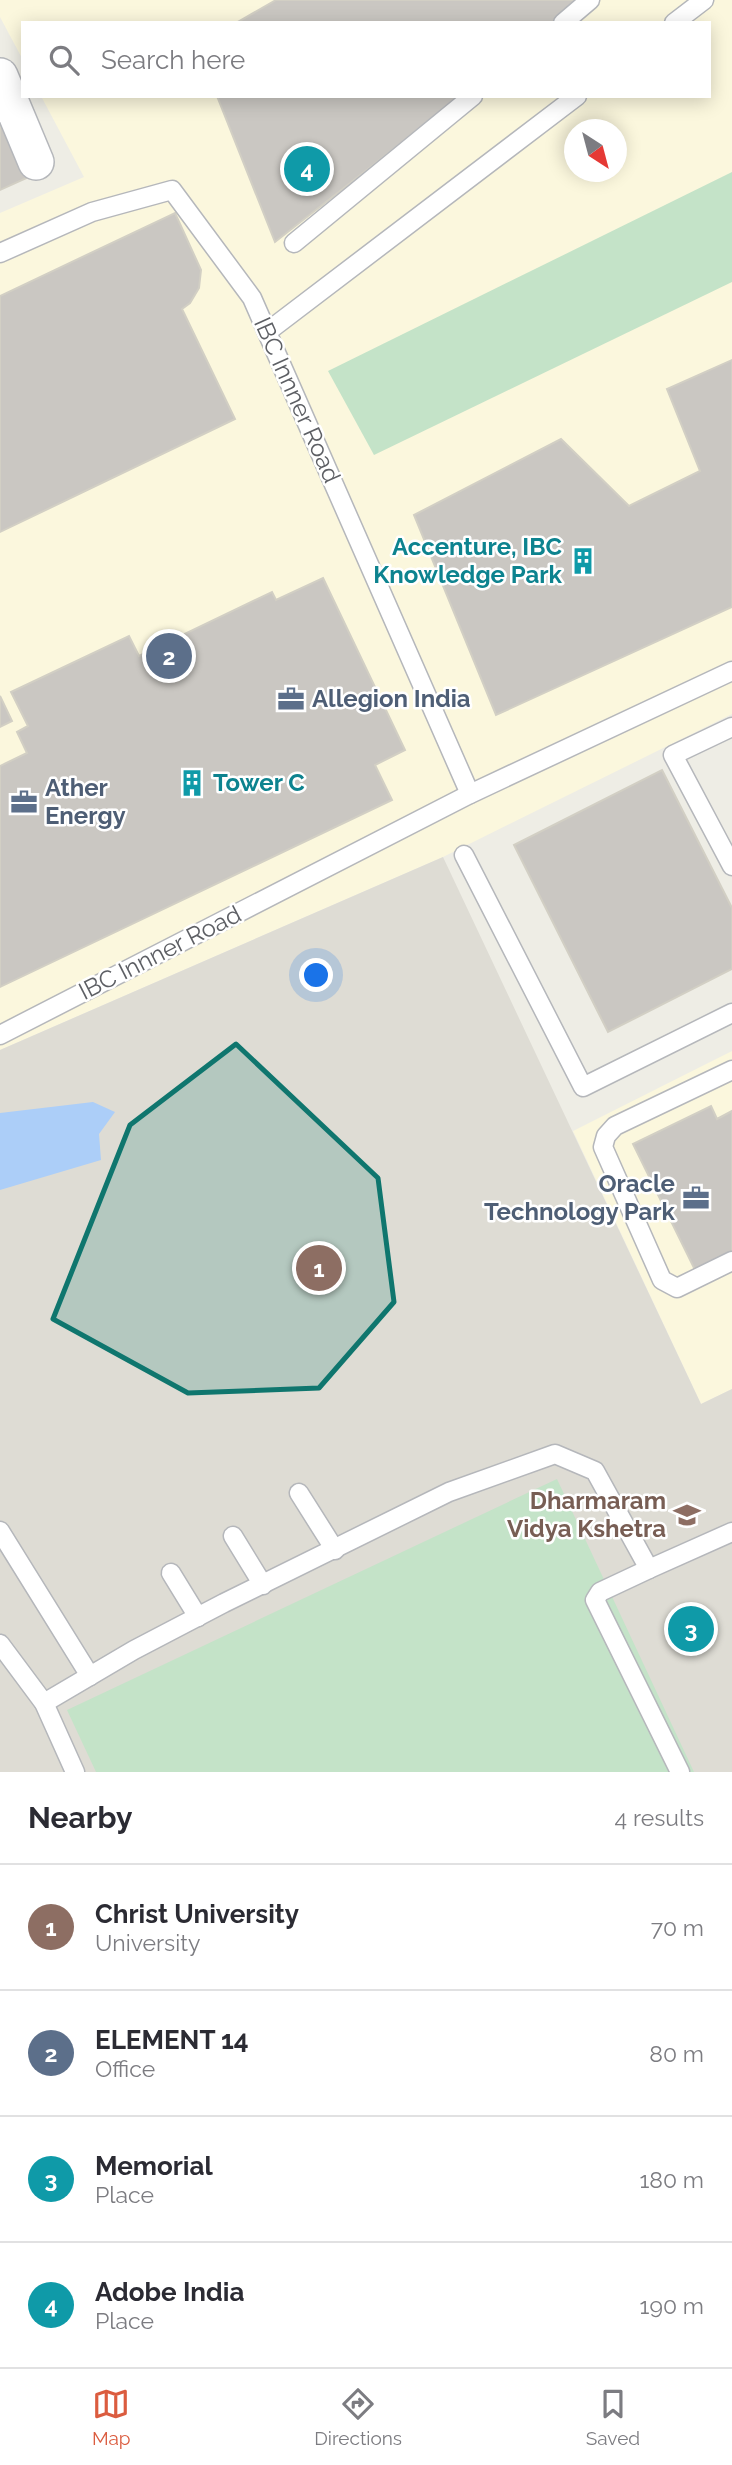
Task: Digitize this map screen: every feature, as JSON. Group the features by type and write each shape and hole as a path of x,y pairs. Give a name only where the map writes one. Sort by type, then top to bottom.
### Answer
{"street":[{"path":"0,76 36,162"}],"lane":[{"path":"565,21 590,0"},
{"path":"677,21 704,0"},
{"path":"294,243 471,98"},
{"path":"267,332 574,98"},
{"name":"IBC Innner Road","path":"0,253 92,212 172,190 252,298 470,794"},
{"name":"IBC Innner Road","path":"0,1035 470,794 732,671"},
{"path":"732,727 673,755 732,866"},
{"path":"464,855 583,1087 732,1013"},
{"path":"732,1070 615,1126 606,1136 603,1147 662,1280 677,1288 732,1261"},
{"path":"44,1703 134,1650 449,1492 555,1454 595,1471 649,1569"},
{"path":"299,1493 335,1550"},
{"path":"0,1531 90,1676"},
{"path":"680,1772 595,1600 600,1591 732,1532"},
{"path":"233,1536 263,1585"},
{"path":"171,1573 198,1617"},
{"path":"0,1644 44,1703 75,1772"}],"highlighted area":[{"path":"236,1044 378,1178 394,1302 319,1388 188,1393 53,1319 130,1125"}],"shaded area":[{"path":"0,0 732,0 732,714 443,857 0,1050 0,213 84,177 42,98 711,98 711,21 21,21 21,56 0,17"},
{"path":"443,857 701,1404 732,1389 732,1772 0,1772 0,1050"},
{"path":"732,1051 732,1389 701,1404 573,1131"}],"green space":[{"path":"732,172 732,282 374,455 328,371"},
{"path":"557,1479 694,1772 96,1772 67,1710"}],"water":[{"path":"93,1102 115,1112 99,1134 101,1160 0,1190 0,1113"}],"building":[{"path":"276,0 583,0 557,21 239,21"},
{"path":"0,78 42,171 0,190"},
{"path":"218,98 458,98 275,242"},
{"path":"175,213 201,270 199,288 190,303 182,309 235,419 0,532 0,296"},
{"name":"Accenture, IBC Knowledge Park","path":"732,360 732,607 496,715 414,515 561,439 629,506 700,471 667,389"},
{"name":"Tower C","path":"323,578 405,750 375,765 392,800 0,987 0,766 27,753 17,732 28,726 11,692 129,636 139,656 272,592 276,600"},
{"path":"0,696 12,721 0,727"},
{"path":"662,770 732,908 732,969 608,1032 514,845"},
{"name":"Oracle Technology Park","path":"711,1106 717,1119 732,1111 732,1252 695,1270 633,1144"}],"place":[{"name":"Adobe India","path":"307,169"},
{"name":"Accenture, IBC Knowledge Park","path":"583,561"},
{"name":"ELEMENT 14","path":"169,656"},
{"name":"Allegion India","path":"291,699"},
{"name":"Tower C","path":"192,783"},
{"name":"Ather Energy","path":"24,802"},
{"name":"Oracle Technology Park","path":"696,1198"},
{"name":"Christ University","path":"319,1268"},
{"name":"Dharmaram Vidya Kshetra","path":"687,1515"},
{"name":"Memorial","path":"691,1629"}]}
